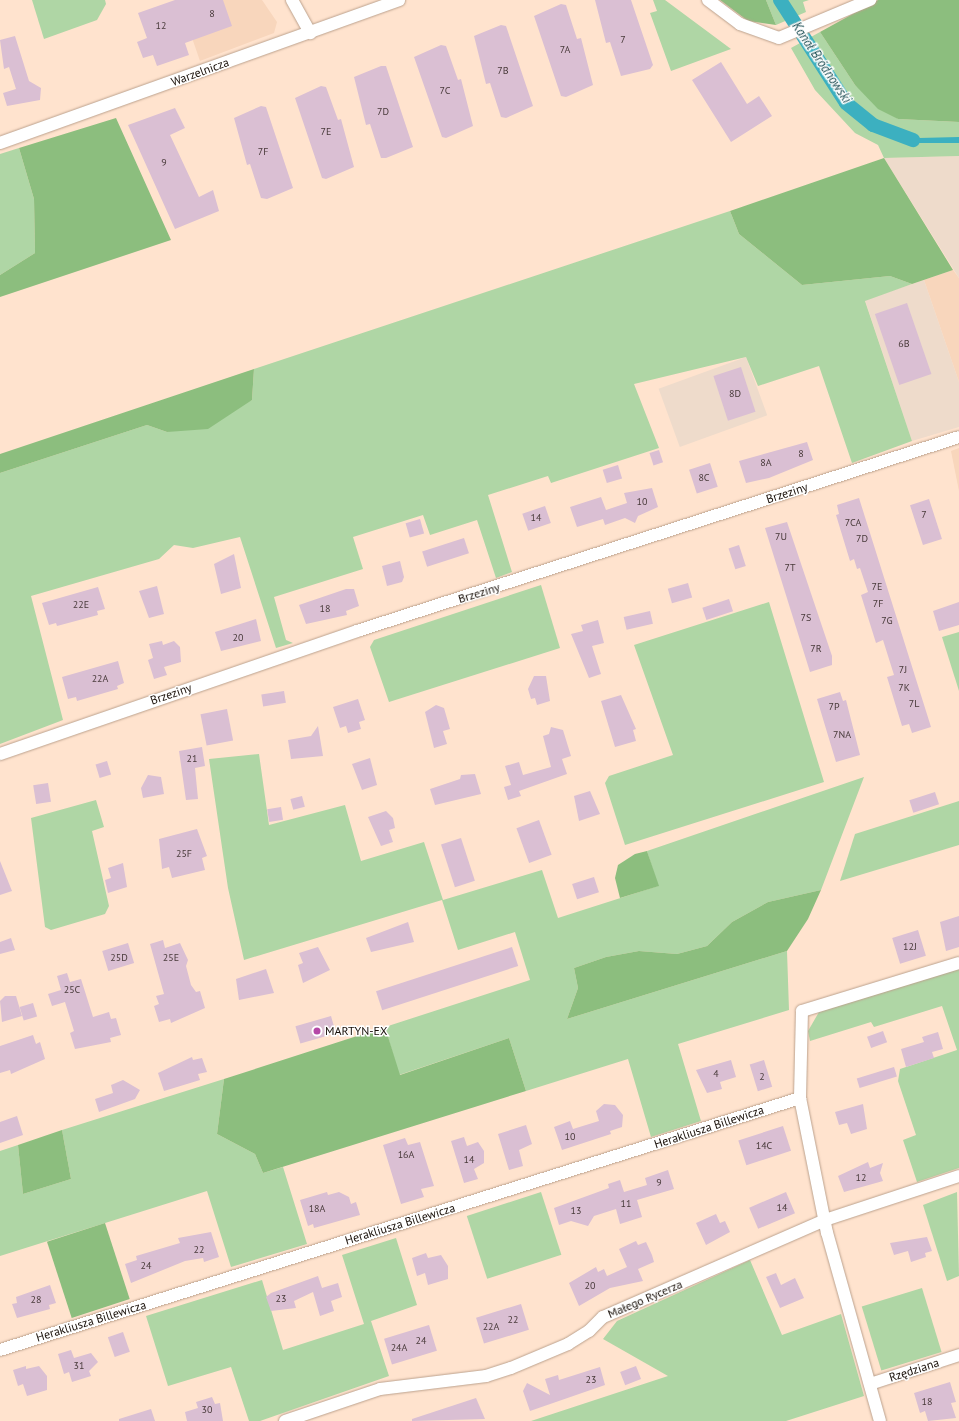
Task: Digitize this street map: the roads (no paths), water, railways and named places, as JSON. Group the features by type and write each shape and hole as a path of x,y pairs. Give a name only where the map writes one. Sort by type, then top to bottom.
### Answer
{"street":[{"path":"292,0 310,33"},
{"name":"Warzelnicza","path":"0,143 399,0"},
{"path":"708,0 755,32 770,38 787,37 816,21 870,0"},
{"name":"Brzeziny","path":"0,754 357,632 959,437"},
{"path":"880,1421 825,1220 800,1098 802,1012 959,963"},
{"name":"Herakliusza Billewicza","path":"0,1350 800,1098"},
{"name":"Małego Rycerza","path":"285,1421 380,1389 486,1376 511,1368 568,1344 590,1331 603,1317 825,1220 959,1176"},
{"name":"Rzędziana","path":"870,1384 959,1355"}],"water":[{"path":"896,132 919,138 959,137 959,143 905,143 894,139"}],"waterway":[{"name":"Kanał Bródnowski","path":"780,0 846,103 873,125 913,140"}],"place":[{"name":"MARTYN-EX","path":"317,1031"}]}
